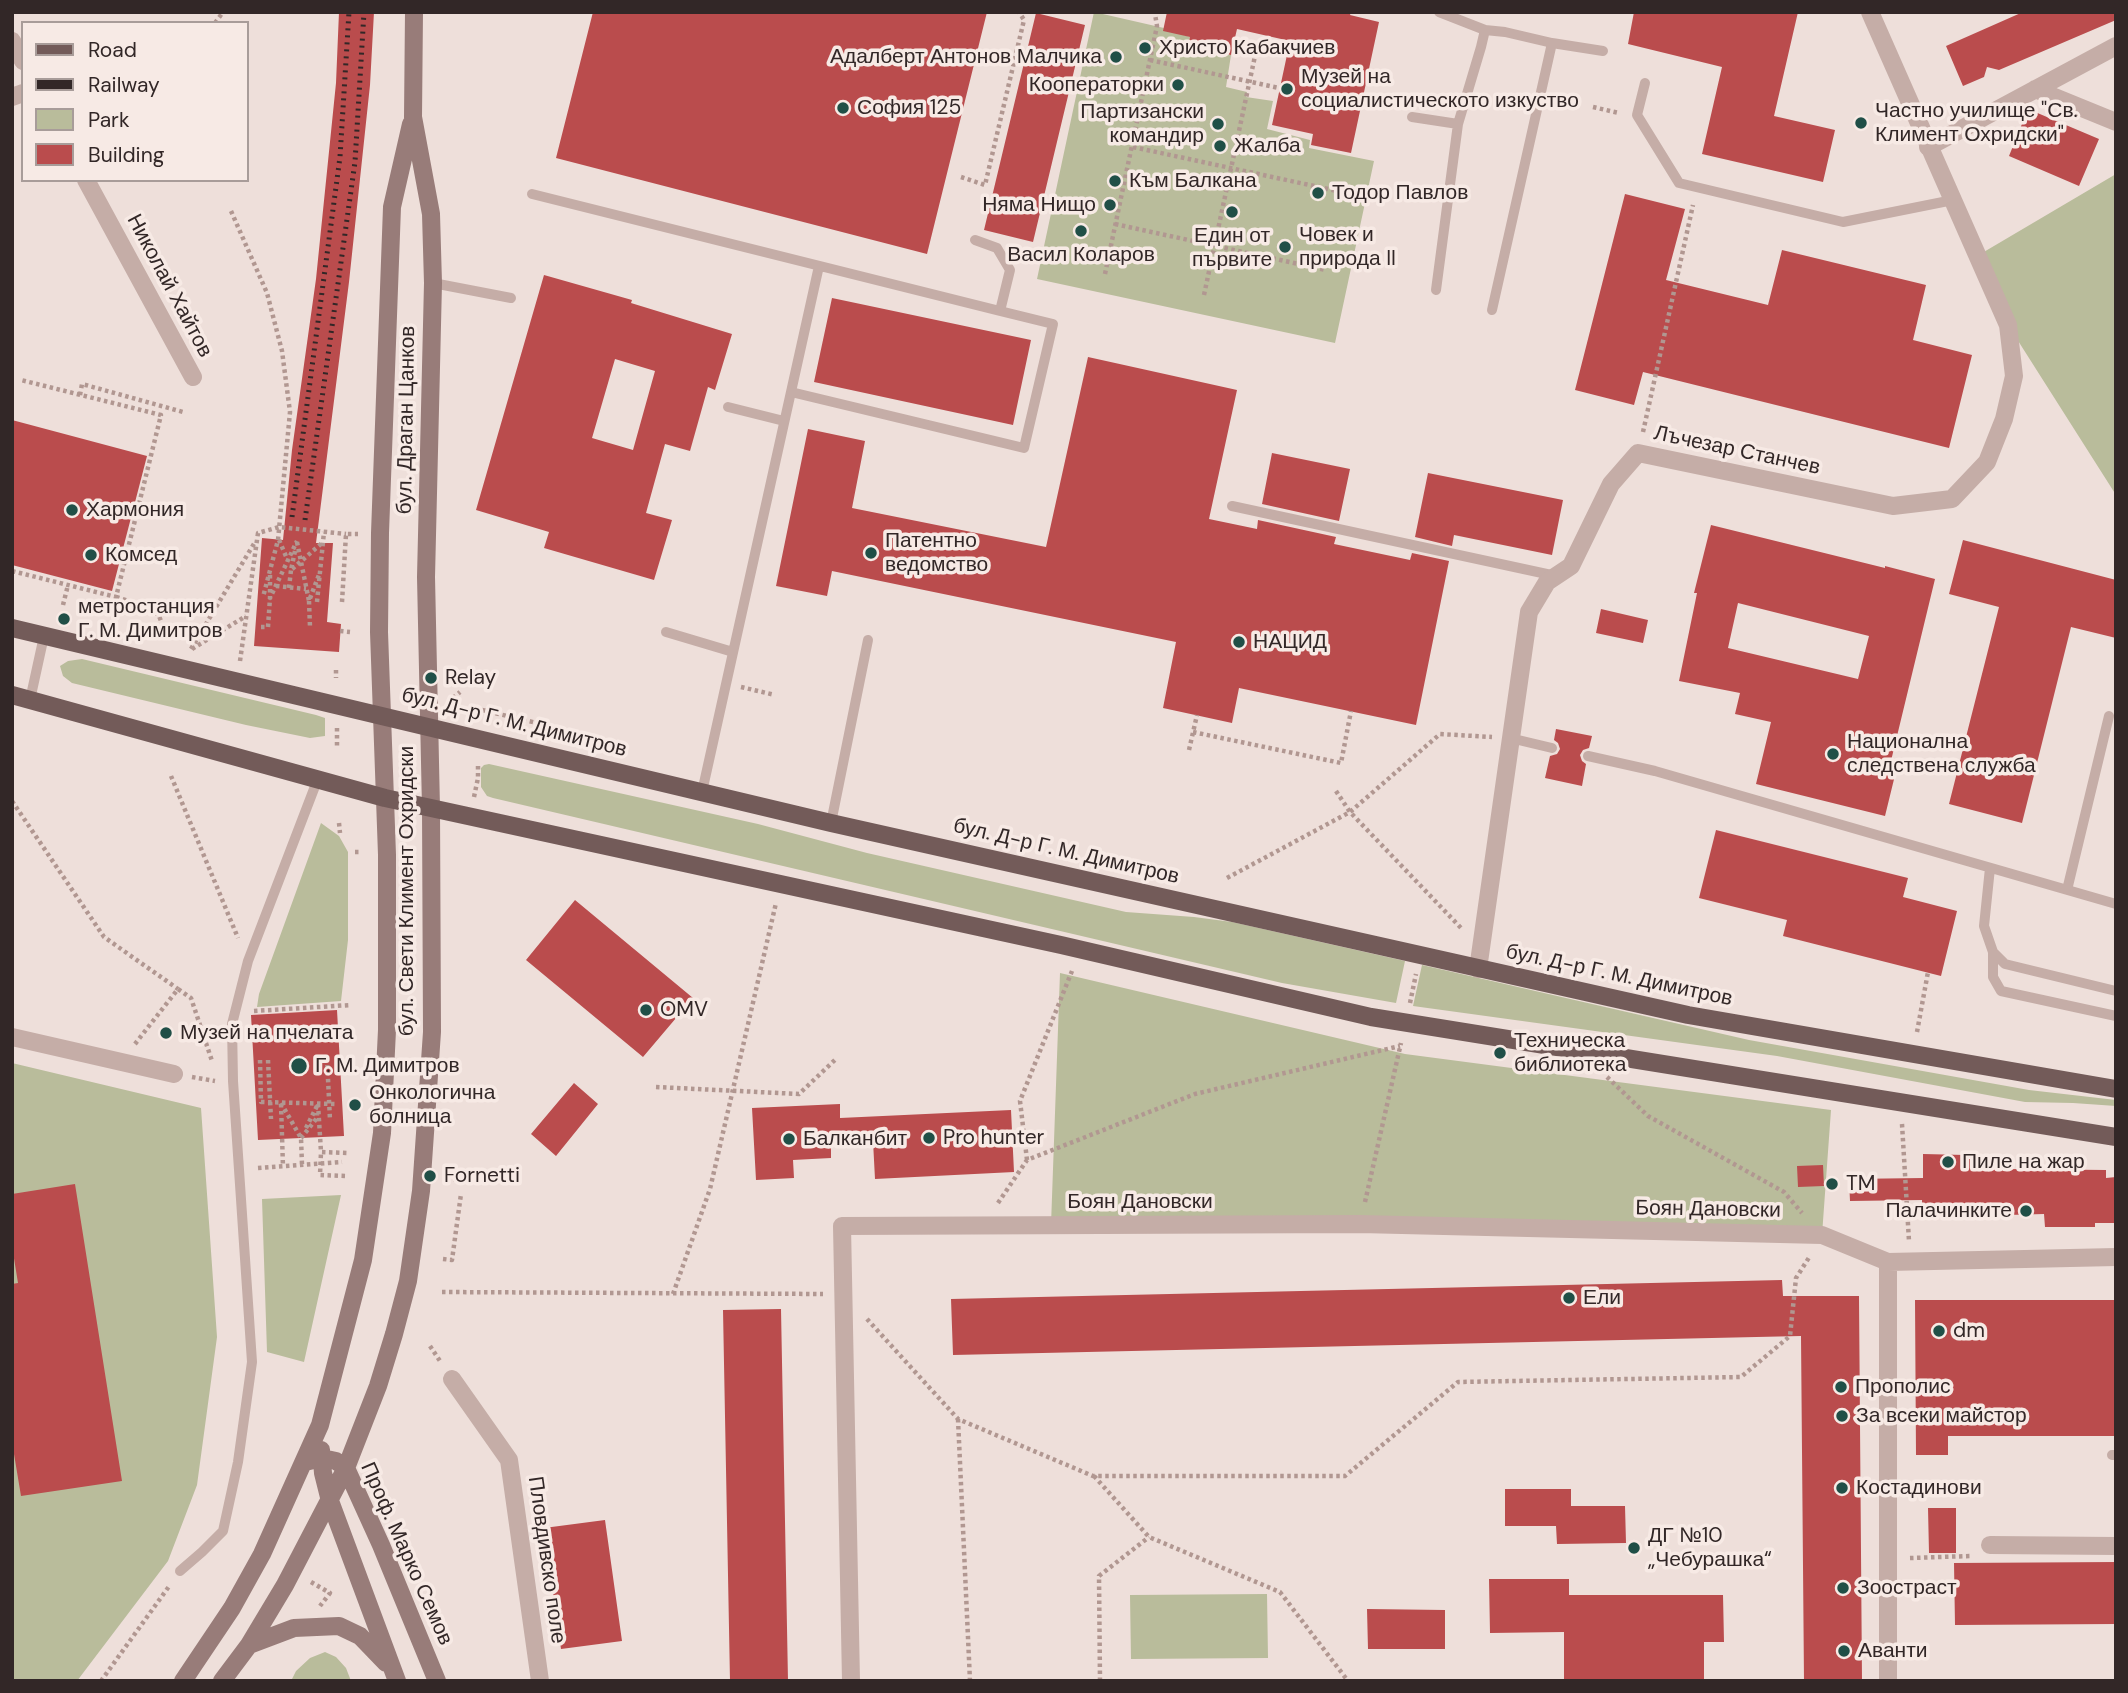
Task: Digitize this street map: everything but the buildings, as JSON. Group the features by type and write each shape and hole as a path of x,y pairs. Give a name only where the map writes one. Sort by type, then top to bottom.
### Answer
{"main road":[{"name":"бул. Драган Цанков","path":"414,12 413,117 431,214 433,283 426,577 428,727"},
{"name":"бул. Драган Цанков","path":"382,715 380,533 392,207 413,117"},
{"name":"бул. Д-р Г. М. Димитров","path":"12,628 702,792 1478,969 1688,1015 2116,1089"},
{"path":"21,697 385,798 1061,945 1371,1017 2116,1137"},
{"name":"бул. Свети Климент Охридски","path":"183,1681 232,1608 313,1460 363,1260 382,1133 387,1030 382,715"},
{"name":"бул. Свети Климент Охридски","path":"222,1681 249,1645 293,1571 346,1468 378,1386 408,1281 425,1143 432,1032 428,727"},
{"name":"Проф. Марко Семов","path":"313,1460 336,1461 346,1468 437,1681"},
{"name":"Проф. Марко Семов","path":"313,1460 323,1473 330,1501 396,1677"},
{"path":"249,1645 294,1628 339,1626 360,1636 376,1650 396,1677"}],"street":[{"name":"Лъчезар Станчев","path":"1478,969 1529,612 1547,582 1571,566 1611,484 1638,453 1893,506 1952,499 1987,462 2004,419 2014,376 2008,325 1870,12"},
{"path":"12,41 21,57"},
{"path":"1928,146 2116,46"},
{"path":"2035,89 2116,122"},
{"name":"Николай Хайтов","path":"87,182 193,377"},
{"path":"12,1037 174,1074"},
{"name":"Боян Дановски","path":"851,1681 842,1226 1360,1224 1822,1235 1888,1262 2116,1258"},
{"path":"1888,1262 1888,1681"},
{"name":"Пловдивско поле","path":"452,1379 509,1460 540,1681"},
{"path":"1990,1545 2116,1546"}],"lane":[{"path":"1439,12 1485,30 1603,51"},
{"path":"1436,290 1458,124 1485,30"},
{"path":"1492,310 1552,43"},
{"path":"1645,83 1637,115 1679,183 1843,222 1954,201"},
{"path":"1412,117 1458,124"},
{"path":"532,194 1053,324 1024,448 791,392"},
{"path":"975,240 998,248 1010,270 1000,311"},
{"path":"702,792 819,266"},
{"path":"433,283 511,298"},
{"path":"727,407 784,421"},
{"path":"1232,506 1556,576"},
{"path":"666,632 733,652"},
{"path":"21,697 44,636"},
{"path":"831,822 868,640"},
{"path":"2067,890 2109,716"},
{"path":"1510,738 1552,748"},
{"path":"1588,756 1655,771 2116,904"},
{"path":"180,1571 223,1531 249,1397 252,1362 233,1081 232,1024 248,961 317,781"},
{"path":"1990,868 1984,926 1993,953 1993,977 2001,990 2116,1016"},
{"path":"1993,953 2005,964 2116,991"}],"path":[{"path":"961,177 985,185 1024,20 1019,12"},
{"path":"1105,274 1157,26 1154,14"},
{"path":"1204,295 1255,56"},
{"path":"1150,61 1279,88"},
{"path":"1593,107 1637,115"},
{"path":"1133,147 1342,192"},
{"path":"1638,453 1693,204 1679,183"},
{"path":"231,211 267,293 282,351 290,412 278,540 262,597"},
{"path":"1115,224 1326,270"},
{"path":"21,380 161,415 116,597"},
{"path":"80,395 82,384 183,412"},
{"path":"240,662 258,533 279,527 346,534"},
{"path":"289,588 298,529"},
{"path":"317,602 324,532"},
{"path":"246,616 191,649 256,540"},
{"path":"278,540 291,570"},
{"path":"297,541 309,601 310,627"},
{"path":"271,598 297,541"},
{"path":"291,570 322,543"},
{"path":"342,602 345,551"},
{"path":"261,626 268,627 271,568"},
{"path":"12,571 149,607 159,616 163,625 160,634"},
{"path":"309,601 320,572"},
{"path":"63,605 68,585"},
{"path":"276,586 307,589"},
{"path":"340,631 350,632"},
{"path":"336,670 336,678"},
{"path":"726,684 775,695"},
{"path":"453,698 460,692"},
{"path":"478,721 480,708 537,723"},
{"path":"1193,732 1341,763 1351,711"},
{"path":"1189,751 1197,715"},
{"path":"337,727 337,749"},
{"path":"1227,878 1350,811 1440,734 1510,738"},
{"path":"474,797 478,764"},
{"path":"171,776 248,961"},
{"path":"1336,792 1350,811 1481,949"},
{"path":"12,801 104,937 191,998 219,1081 233,1081"},
{"path":"339,823 340,833"},
{"path":"355,852 361,852"},
{"path":"673,1294 710,1189 776,903"},
{"path":"1409,1008 1418,965"},
{"path":"1027,1160 1020,1101 1072,971"},
{"path":"1917,1032 1927,972"},
{"path":"122,1062 178,989"},
{"path":"235,1012 351,1005"},
{"path":"983,1226 1027,1160 1195,1094 1400,1046 1360,1224"},
{"path":"327,1058 330,1120"},
{"path":"656,1087 799,1094 836,1058"},
{"path":"260,1060 261,1102 336,1104"},
{"path":"268,1060 271,1119"},
{"path":"1604,1074 1648,1116 1784,1192 1822,1235"},
{"path":"281,1103 301,1138 302,1165"},
{"path":"281,1103 283,1167"},
{"path":"318,1104 320,1175 345,1176"},
{"path":"301,1138 318,1104"},
{"path":"1902,1120 1910,1261"},
{"path":"321,1152 347,1153"},
{"path":"239,1170 342,1162"},
{"path":"447,1178 463,1181"},
{"path":"443,1259 452,1260 461,1194"},
{"path":"442,1292 844,1294 958,1419 1093,1476 1345,1476 1458,1382 1741,1377 1790,1336 1796,1278 1809,1257"},
{"path":"958,1419 970,1681"},
{"path":"1093,1476 1149,1537 1280,1592 1348,1681"},
{"path":"1100,1681 1099,1576 1149,1537"},
{"path":"1888,1559 1972,1556 1990,1545"},
{"path":"101,1681 180,1571"},
{"path":"311,1582 330,1593"},
{"path":"321,1614 320,1607 335,1586"}],"green space":[{"path":"1094,12 1164,28 1190,37 1188,45 1231,55 1226,87 1247,92 1246,97 1273,101 1267,129 1310,140 1309,148 1374,161 1335,343 1037,279"},
{"path":"2116,174 2116,495 2008,325 1977,256"},
{"path":"82,659 316,715 325,718 325,736 310,738 246,725 72,683 63,676 60,666 68,661"},
{"path":"489,764 758,824 867,853 1126,912 1232,922 1405,961 1396,1003 1282,983 493,798 487,796 481,787 481,768"},
{"path":"321,823 339,836 348,852 348,940 341,1001 257,1007 259,994"},
{"path":"1422,965 1749,1040 2029,1090 2116,1100 2116,1106 2025,1102 1777,1056 1413,1006"},
{"path":"1060,973 1405,1054 1831,1110 1822,1235 1051,1225"},
{"path":"12,1063 201,1108 217,1337 197,1485 168,1561 77,1681 12,1681"},
{"path":"341,1195 304,1362 267,1352 262,1199"},
{"path":"1267,1594 1268,1658 1131,1659 1130,1595"},
{"path":"325,1652 336,1657 346,1668 351,1681 291,1681 296,1671 310,1658"}],"railway":[{"path":"292,517 340,157 349,12"},
{"path":"305,520 355,162 364,12"}],"place":[{"name":"Христо Кабакчиев","path":"1145,48"},
{"name":"Адалберт Антонов Малчика","path":"1116,57"},
{"name":"Кооператорки","path":"1178,85"},
{"name":"Музей на социалистическото изкуство","path":"1287,89"},
{"name":"София 125","path":"843,108"},
{"name":"Частно училище \"Св. Климент Охридски\"","path":"1861,123"},
{"name":"Партизански командир","path":"1218,124"},
{"name":"Жалба","path":"1220,146"},
{"name":"Към Балкана","path":"1115,181"},
{"name":"Тодор Павлов","path":"1318,193"},
{"name":"Няма Нищо","path":"1110,205"},
{"name":"Един от първите","path":"1232,212"},
{"name":"Васил Коларов","path":"1081,231"},
{"name":"Човек и природа II","path":"1285,247"},
{"name":"Хармония","path":"72,510"},
{"name":"Патентно ведомство","path":"871,553"},
{"name":"Комсед","path":"91,555"},
{"name":"метростанция Г. М. Димитров","path":"64,619"},
{"name":"НАЦИД","path":"1239,642"},
{"name":"Relay","path":"431,678"},
{"name":"Национална следствена служба","path":"1833,754"},
{"name":"OMV","path":"646,1010"},
{"name":"Музей на пчелата","path":"166,1033"},
{"name":"Техническа библиотека","path":"1500,1053"},
{"name":"Г. М. Димитров","path":"299,1066"},
{"name":"Онкологична болница","path":"355,1105"},
{"name":"Pro hunter","path":"929,1138"},
{"name":"Балканбит","path":"789,1139"},
{"name":"Пиле на жар","path":"1948,1162"},
{"name":"Fornetti","path":"430,1176"},
{"name":"TM","path":"1832,1184"},
{"name":"Палачинките","path":"2026,1211"},
{"name":"Ели","path":"1569,1298"},
{"name":"dm","path":"1939,1331"},
{"name":"Прополис","path":"1841,1387"},
{"name":"За всеки майстор","path":"1842,1416"},
{"name":"Костадинови","path":"1842,1488"},
{"name":"ДГ №10 „Чебурашка“","path":"1634,1548"},
{"name":"Зоостраст","path":"1843,1588"},
{"name":"Аванти","path":"1844,1651"}]}
